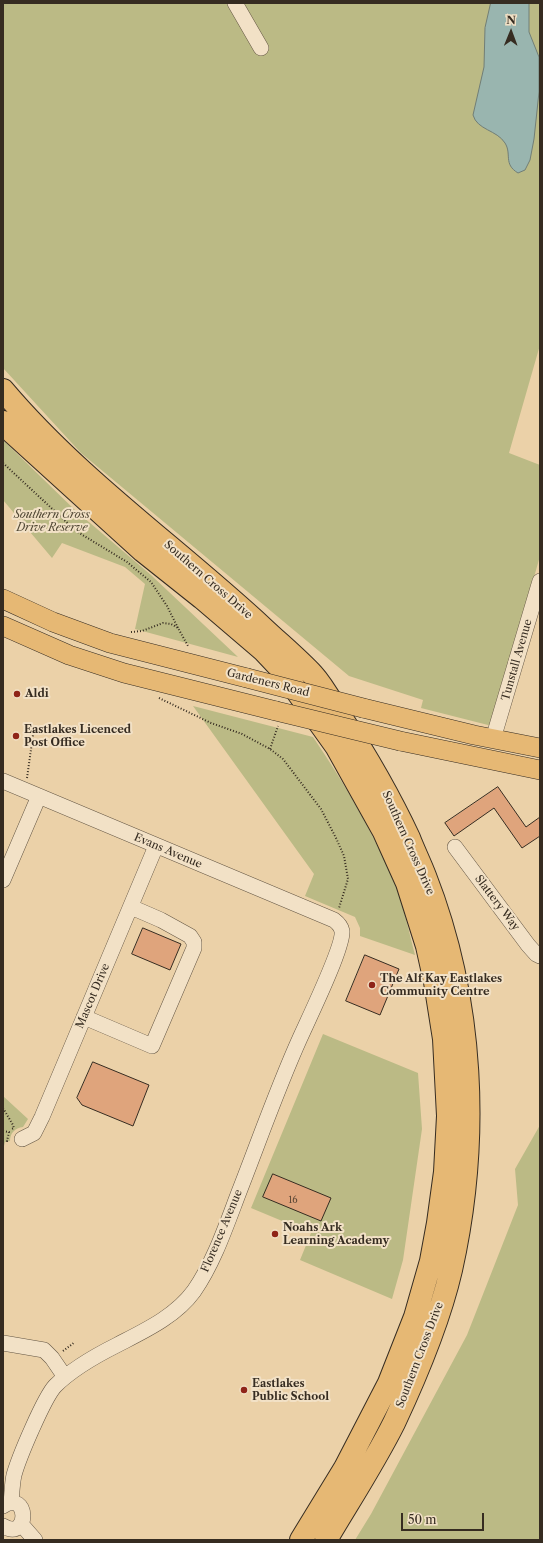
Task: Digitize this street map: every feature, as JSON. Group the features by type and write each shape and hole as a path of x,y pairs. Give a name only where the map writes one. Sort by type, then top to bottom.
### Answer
{"highway":[{"name":"Southern Cross Drive","path":"3,390 22,412 86,476 242,609 316,678 364,753 394,807 425,876 444,932 459,994 466,1056 469,1111 467,1163 462,1209 450,1272 434,1326 393,1425 326,1540"},
{"name":"Southern Cross Drive","path":"3,422 12,432 143,551 202,598 264,652 281,669 336,746 384,832 407,883 436,982 444,1039 448,1116 445,1172 431,1261 415,1317 389,1383 349,1461 301,1540"}],"main road":[{"name":"Gardeners Road","path":"3,599 53,622 110,643 363,708 493,739 540,748"},
{"path":"3,626 62,652 124,673 277,718 400,740 540,770"}],"street":[{"path":"235,3 260,48"},
{"name":"Tunstall Avenue","path":"493,739 540,581"},
{"name":"Evans Avenue","path":"3,781 334,920"},
{"path":"3,880 39,796"},
{"name":"Mascot Drive","path":"22,1139 34,1133 42,1117 156,846"},
{"name":"Slattery Way","path":"455,847 528,945 536,954 540,956"},
{"path":"84,1017 152,1046 194,948 194,942 190,936 161,920 131,907"},
{"name":"Florence Avenue","path":"7,1504 15,1471 48,1395 55,1386 65,1377 96,1356 142,1333 167,1317 185,1301 201,1280 226,1225 290,1062 342,939 340,926 334,920"},
{"path":"3,1343 44,1350 52,1358 65,1377"},
{"path":"7,1504 19,1505 24,1512 24,1516 9,1529 35,1540"}],"path":[{"path":"3,464 76,531 127,562 151,582 167,606 188,646"},
{"path":"130,632 142,631 163,623 170,624 178,628"},
{"path":"158,698 211,723 242,734 270,749 284,759 321,809 344,856 348,879 334,920"},
{"path":"270,749 277,718"},
{"path":"26,779 33,735"},
{"path":"3,1108 9,1116 14,1128 9,1132"},
{"path":"62,1351 75,1342"}],"green space":[{"path":"3,3 540,3 540,345 509,453 540,465 540,556 492,726 421,708 423,700 349,676 81,453 3,368"},
{"name":"Southern Cross Drive Reserve","path":"3,440 76,511 151,575 238,657 135,629 145,584 125,567 62,543 52,558 3,500"},
{"path":"193,706 313,737 358,809 395,884 415,955 360,936 360,928 355,917 305,896 314,874"},
{"path":"323,1034 418,1073 422,1129 403,1260 392,1299 300,1260 311,1233 251,1208"},
{"path":"3,1096 28,1119 23,1127 14,1131 10,1141 5,1142 3,1150"},
{"path":"540,1125 540,1540 355,1540 371,1514 467,1335 518,1205 515,1169"}],"water":[{"path":"491,3 529,3 529,32 539,57 539,92 534,139 530,160 525,170 518,173 513,170 509,162 508,151 505,143 497,135 479,124 473,115 484,67 485,28"}],"building":[{"path":"498,787 526,827 540,817 540,836 522,848 494,808 454,836 445,823"},
{"path":"143,928 181,944 170,970 132,954"},
{"name":"The Alf Kay Eastlakes Community Centre","path":"365,955 399,969 380,1015 346,1001"},
{"path":"93,1062 149,1085 133,1126 82,1105 77,1098"},
{"path":"273,1174 331,1198 321,1221 263,1197"}],"place":[{"name":"Aldi","path":"17,694"},
{"name":"Eastlakes Licenced Post Office","path":"16,736"},
{"name":"The Alf Kay Eastlakes Community Centre","path":"372,985"},
{"name":"Noahs Ark Learning Academy","path":"275,1234"},
{"name":"Eastlakes Public School","path":"244,1390"}]}
